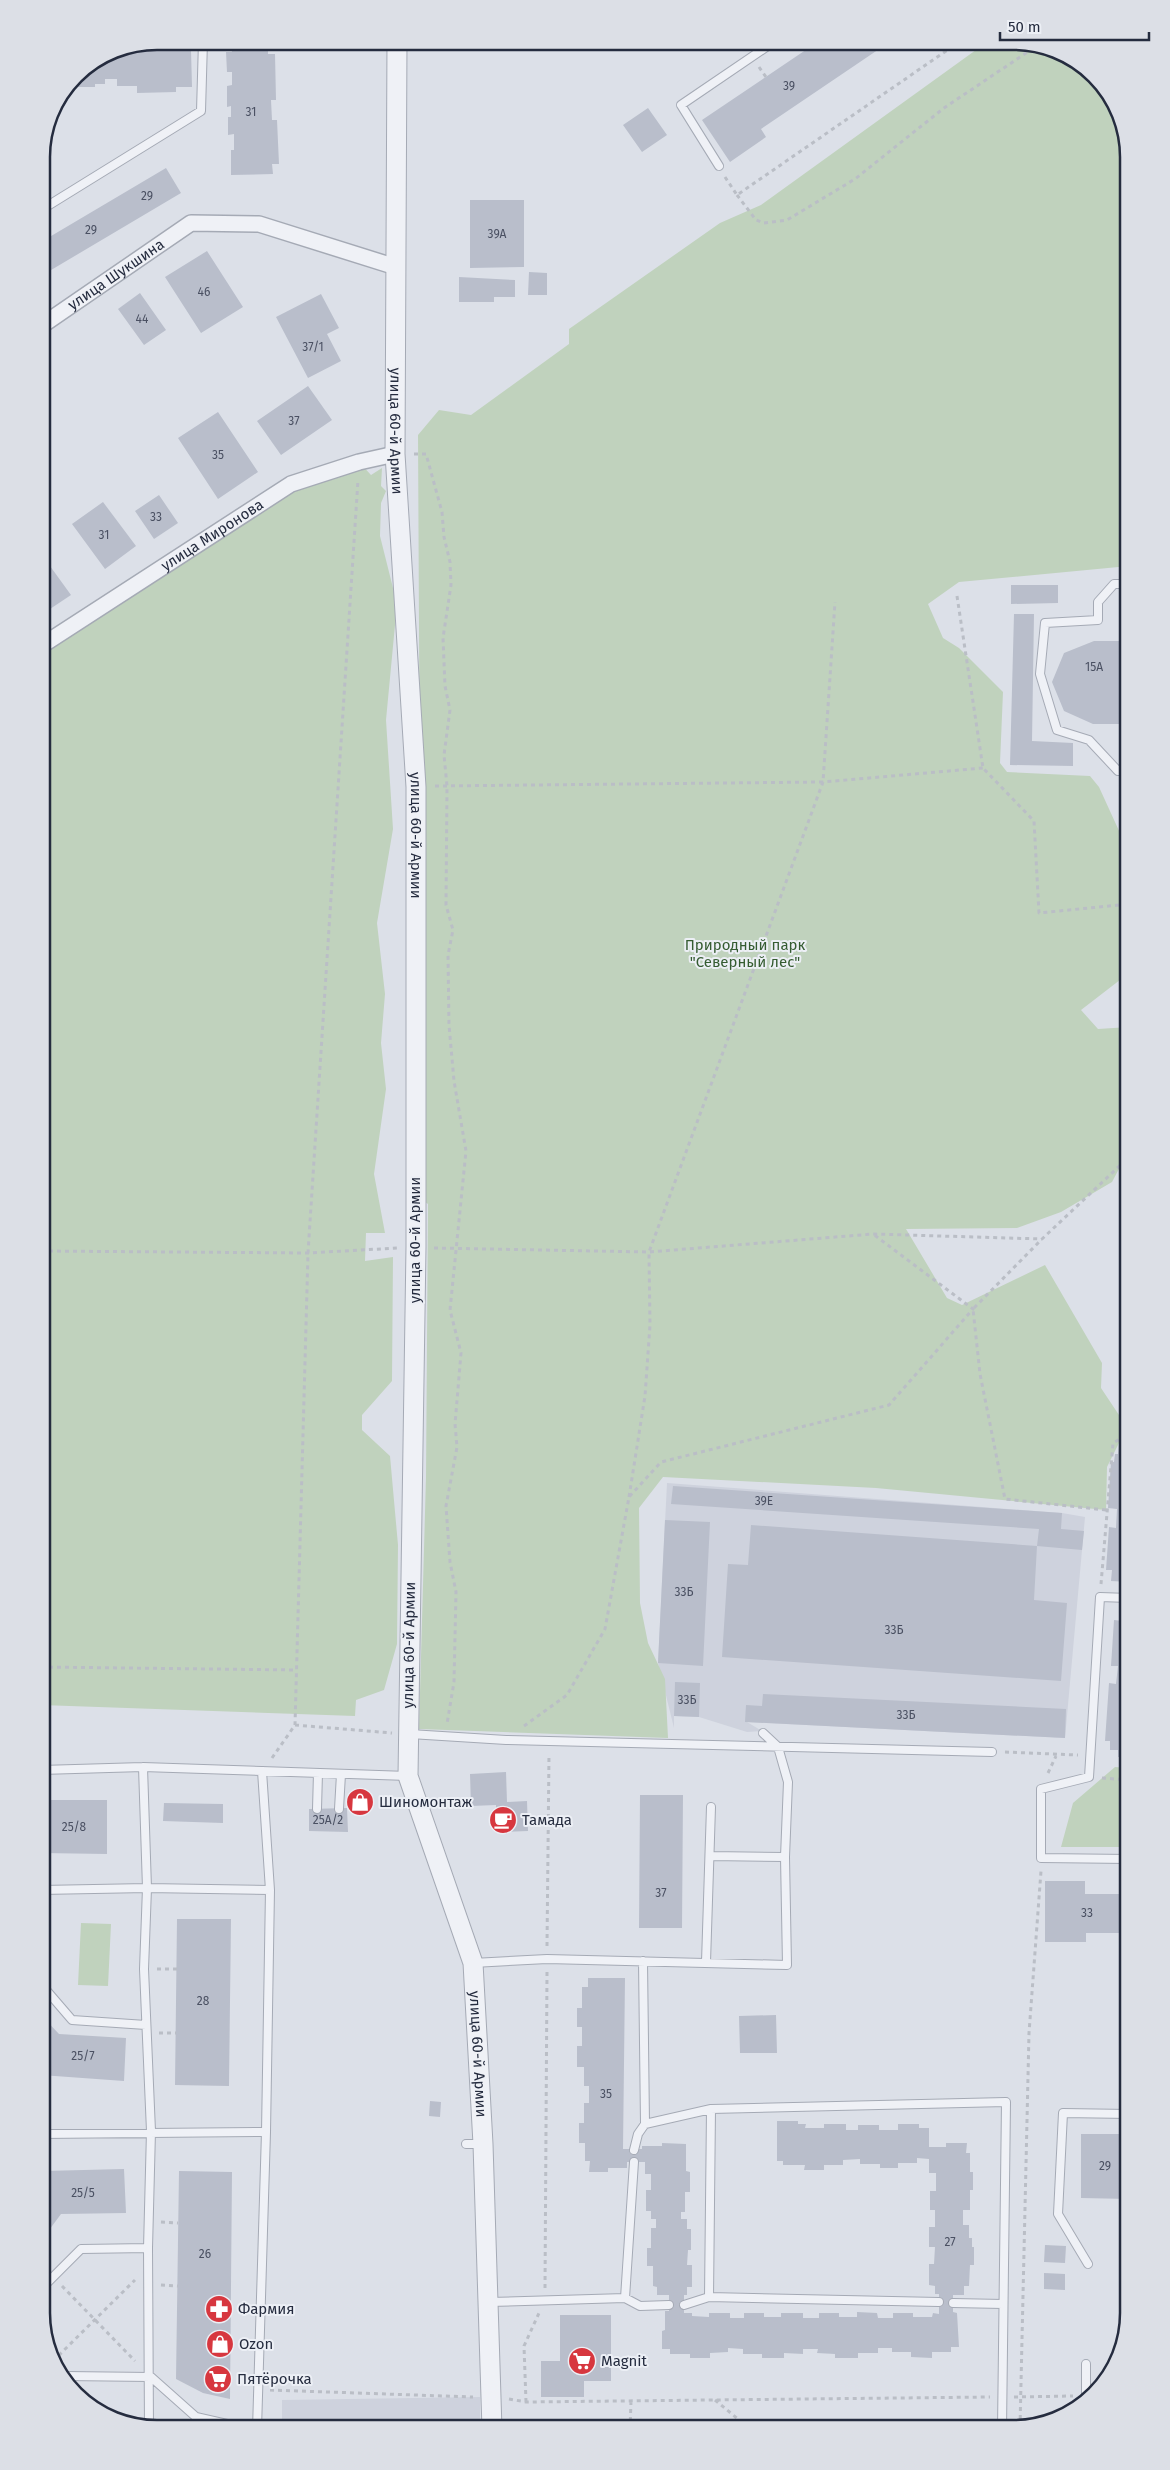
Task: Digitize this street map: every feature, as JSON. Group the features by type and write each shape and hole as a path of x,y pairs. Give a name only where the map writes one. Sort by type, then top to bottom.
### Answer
{"street":[{"name":"улица 60-й Армии","path":"397,50 395,454 416,787 416,1247 408,1776 473,1963 474,2144 487,2302 492,2420"},
{"name":"улица Шукшина","path":"50,320 190,223 259,224 396,267"},
{"name":"улица Миронова","path":"50,640 291,484 359,462 395,454"}],"lane":[{"path":"50,205 201,111 203,50"},
{"path":"719,166 681,105 763,50"},
{"path":"1120,584 1114,584 1098,602 1098,620 1045,623 1040,674 1057,730 1089,740 1120,771"},
{"path":"1120,1598 1100,1597 1089,1777 1041,1789 1042,1858 1120,1859"},
{"path":"473,1963 547,1959 787,1965 785,1857 788,1782 778,1747 763,1733"},
{"path":"408,1734 506,1740 992,1752"},
{"path":"143,1767 147,1888 144,1969 151,2131 148,2248 151,2377 149,2420"},
{"path":"50,1770 143,1767 408,1776"},
{"path":"256,2420 266,2132 270,1890 262,1771"},
{"path":"317,1809 318,1773"},
{"path":"339,1808 341,1774"},
{"path":"706,1962 711,1807"},
{"path":"710,1856 785,1857"},
{"path":"50,1890 147,1888 270,1890"},
{"path":"634,2150 638,2134 645,2124 643,1961"},
{"path":"50,1994 72,2020 146,2025"},
{"path":"645,2124 711,2109 1006,2102 1002,2420"},
{"path":"709,2298 711,2109"},
{"path":"1088,2264 1058,2214 1063,2113 1120,2114"},
{"path":"50,2134 151,2131 266,2132"},
{"path":"625,2298 634,2162"},
{"path":"50,2280 81,2249 148,2248"},
{"path":"487,2302 625,2298 640,2306 669,2305"},
{"path":"684,2305 709,2298 939,2302"},
{"path":"953,2303 1003,2304"},
{"path":"1086,2364 1086,2391"},
{"path":"71,2376 151,2377 196,2417 210,2420"}],"path":[{"path":"737,196 947,50"},
{"path":"719,166 737,196 756,220 764,223 786,220 855,179 944,108 1029,51"},
{"path":"395,454 426,454 442,512 444,538 450,562 451,585 443,638 445,686 450,710 444,755 447,786 446,905 453,930 448,955 449,1025 454,1081 466,1151 450,1310 462,1353 455,1424 456,1447 446,1506 450,1562 456,1592 456,1636 454,1682 445,1736"},
{"path":"262,1771 295,1725 308,1253 359,462"},
{"path":"957,596 983,768 1034,821 1039,913 1120,905"},
{"path":"506,1740 567,1695 604,1630 629,1497 645,1396 650,1326 649,1252 823,782 835,602"},
{"path":"416,787 823,782 983,768"},
{"path":"629,1497 661,1462 889,1405 973,1309 1042,1239 1120,1165"},
{"path":"50,1251 308,1253 416,1247 649,1252 873,1234 1042,1239"},
{"path":"873,1234 973,1309 980,1374 1005,1499 1106,1510"},
{"path":"1100,1597 1113,1443 1120,1439"},
{"path":"50,1667 297,1670"},
{"path":"295,1725 408,1734"},
{"path":"526,2402 524,2346 544,2301 549,1740"},
{"path":"992,1752 1056,1756 1089,1754"},
{"path":"1089,1777 1120,1779"},
{"path":"1020,2420 1029,2032 1042,1858"},
{"path":"144,1969 176,1969"},
{"path":"58,2355 148,2268"},
{"path":"53,2277 151,2377"},
{"path":"256,2389 492,2397 526,2402 1077,2396"},
{"path":"715,2400 739,2420"},
{"path":"630,2420 631,2401"}],"shaded area":[{"path":"667,1483 1062,1513 1085,1517 1065,1738 747,1722 762,1731 747,1732 699,1717 674,1716 674,1728 658,1663"},
{"path":"480,2397 480,2420 282,2420 282,2400"}],"green space":[{"name":"Природный парк \"Северный лес\"","path":"976,50 1020,50 1034,52 1060,61 1072,68 1084,77 1098,92 1112,116 1118,136 1120,150 1120,567 959,582 928,604 943,638 959,648 1003,692 1000,763 1007,772 1090,776 1099,787 1120,833 1120,980 1081,1010 1098,1029 1120,1028 1120,1167 1112,1182 1061,1212 1017,1228 906,1229 947,1298 962,1305 1045,1265 1102,1363 1101,1388 1120,1416 1120,1441 1107,1467 1106,1510 876,1488 663,1477 639,1508 640,1603 648,1643 665,1679 668,1738 419,1729 426,1477 428,1204 422,1200 418,435 439,410 471,415 569,344 569,329 720,223 761,205"},
{"path":"359,462 371,475 382,468 381,486 386,491 381,503 380,536 397,604 386,720 393,829 377,923 385,994 381,1043 386,1089 374,1174 385,1233 366,1233 365,1261 393,1257 392,1381 362,1415 362,1430 390,1456 398,1545 397,1644 384,1690 356,1700 355,1716 50,1705 50,640 291,484"},
{"path":"1115,1767 1120,1767 1120,1847 1061,1847 1073,1803"},
{"path":"81,1923 111,1924 108,1986 78,1985"}],"building":[{"path":"150,50 191,50 192,87 176,87 176,92 137,93 137,86 117,86 117,79 105,79 105,84 95,84 95,87 76,87 98,68 116,58"},
{"path":"232,50 268,50 268,54 275,54 276,100 271,100 272,120 277,120 279,164 272,164 273,174 231,175 231,150 234,150 234,134 228,135 228,117 231,117 231,106 227,107 227,86 232,85 232,72 227,72 226,52 232,52"},
{"path":"806,50 878,50 761,129 766,137 730,162 702,120"},
{"path":"648,108 667,135 642,152 623,125"},
{"path":"166,168 181,193 50,271 50,237"},
{"path":"470,200 524,200 524,267 470,268"},
{"path":"207,251 243,307 201,333 165,277"},
{"path":"529,272 547,273 547,295 528,295"},
{"path":"459,277 515,280 515,297 494,297 494,302 459,302"},
{"path":"140,293 166,330 144,345 118,309"},
{"path":"321,294 339,328 327,334 341,361 308,378 276,317"},
{"path":"308,386 332,420 281,455 257,421"},
{"path":"218,412 258,472 218,499 178,438"},
{"path":"159,495 178,523 154,539 135,511"},
{"path":"103,502 136,546 105,569 72,524"},
{"path":"50,566 71,595 50,609"},
{"path":"1011,585 1058,585 1058,603 1011,604"},
{"path":"1014,614 1034,614 1032,741 1073,743 1073,766 1010,765"},
{"path":"1094,641 1120,641 1120,724 1093,724 1064,711 1052,682 1064,653"},
{"path":"1120,1442 1120,1582 1111,1581 1112,1570 1106,1570 1109,1527 1116,1528 1117,1509 1108,1508 1111,1462 1114,1462 1115,1454 1118,1454"},
{"path":"673,1486 1062,1513 1061,1529 1084,1531 1082,1550 1037,1546 1039,1529 671,1504"},
{"path":"665,1520 710,1522 703,1666 658,1663"},
{"path":"751,1525 1037,1546 1034,1600 1067,1603 1061,1681 722,1657 728,1564 748,1565"},
{"path":"1114,1620 1120,1621 1120,1757 1118,1757 1118,1750 1110,1750 1110,1741 1105,1741 1109,1683 1116,1684 1118,1666 1111,1666"},
{"path":"675,1682 700,1683 699,1717 674,1716"},
{"path":"763,1694 1066,1709 1065,1738 745,1722 746,1705 762,1706"},
{"path":"506,1772 507,1802 527,1801 528,1831 497,1832 496,1805 471,1806 470,1774"},
{"path":"354,1795 366,1795 366,1811 354,1811"},
{"path":"640,1795 683,1795 682,1928 639,1928"},
{"path":"50,1800 107,1800 107,1854 50,1853"},
{"path":"164,1803 223,1804 223,1823 163,1821"},
{"path":"347,1808 348,1832 309,1831 309,1809"},
{"path":"1045,1881 1085,1881 1085,1894 1120,1894 1120,1933 1086,1933 1086,1942 1045,1942"},
{"path":"177,1919 231,1919 229,2086 175,2085"},
{"path":"588,1978 625,1978 623,2149 642,2149 642,2146 662,2146 662,2143 686,2144 686,2171 690,2172 690,2192 685,2192 685,2212 681,2212 681,2219 687,2219 687,2229 691,2229 691,2250 688,2250 687,2265 692,2265 692,2287 687,2287 687,2295 684,2295 684,2313 692,2313 692,2316 709,2317 709,2313 730,2313 730,2318 744,2318 744,2313 764,2313 764,2317 781,2317 781,2313 803,2313 803,2318 819,2318 819,2313 839,2313 839,2317 857,2317 857,2312 877,2313 878,2318 893,2318 893,2313 913,2313 913,2317 932,2317 933,2313 939,2314 939,2294 935,2294 935,2286 929,2285 929,2264 934,2264 935,2247 929,2247 929,2227 935,2227 935,2210 930,2210 930,2191 936,2191 936,2173 929,2173 929,2159 917,2158 917,2163 898,2163 898,2168 880,2168 880,2164 860,2164 860,2159 843,2160 843,2165 824,2165 824,2170 804,2170 805,2165 783,2165 783,2161 777,2161 777,2121 798,2121 798,2124 806,2124 805,2128 824,2128 824,2124 846,2124 846,2130 858,2130 858,2125 879,2125 879,2130 898,2130 898,2124 919,2124 919,2128 929,2128 929,2147 946,2147 946,2143 967,2143 966,2153 970,2153 970,2172 973,2172 973,2190 970,2190 970,2210 963,2210 963,2225 969,2225 969,2238 972,2238 972,2247 974,2247 974,2265 970,2265 969,2286 964,2286 964,2295 953,2295 953,2312 957,2313 959,2347 951,2347 951,2352 932,2352 932,2358 911,2357 911,2352 892,2352 892,2348 878,2348 878,2353 858,2353 858,2358 835,2358 835,2354 817,2353 818,2349 803,2349 803,2354 784,2353 784,2358 762,2358 762,2354 743,2354 743,2349 728,2348 728,2352 710,2353 710,2358 690,2358 690,2354 670,2354 670,2349 662,2349 662,2331 665,2330 665,2311 669,2311 669,2295 657,2295 657,2287 653,2286 653,2266 647,2266 647,2248 651,2248 651,2228 656,2228 656,2219 651,2219 651,2211 646,2211 646,2190 651,2190 651,2174 645,2174 645,2162 627,2162 627,2168 608,2168 608,2172 589,2172 590,2161 585,2161 585,2143 579,2143 579,2123 584,2123 584,2103 589,2103 589,2086 584,2086 584,2067 577,2067 577,2046 582,2046 582,2027 577,2027 577,2008 582,2008 582,1987 588,1987"},
{"path":"776,2015 777,2053 740,2053 739,2016"},
{"path":"50,2024 59,2034 126,2038 124,2081 50,2076"},
{"path":"430,2101 441,2102 440,2117 429,2116"},
{"path":"1081,2134 1120,2134 1120,2199 1081,2198"},
{"path":"124,2169 126,2213 61,2214 50,2229 50,2171"},
{"path":"179,2171 232,2172 230,2399 203,2393 176,2379"},
{"path":"1045,2245 1066,2246 1065,2263 1044,2262"},
{"path":"1044,2273 1065,2274 1065,2290 1044,2289"},
{"path":"560,2315 611,2315 611,2381 584,2381 584,2397 541,2397 541,2361 560,2361"}],"place":[{"name":"Шиномонтаж","path":"360,1802"},
{"name":"Тамада","path":"503,1820"},
{"name":"Фармия","path":"219,2309"},
{"name":"Ozon","path":"220,2344"},
{"name":"Magnit","path":"582,2361"},
{"name":"Пятёрочка","path":"218,2379"}]}
